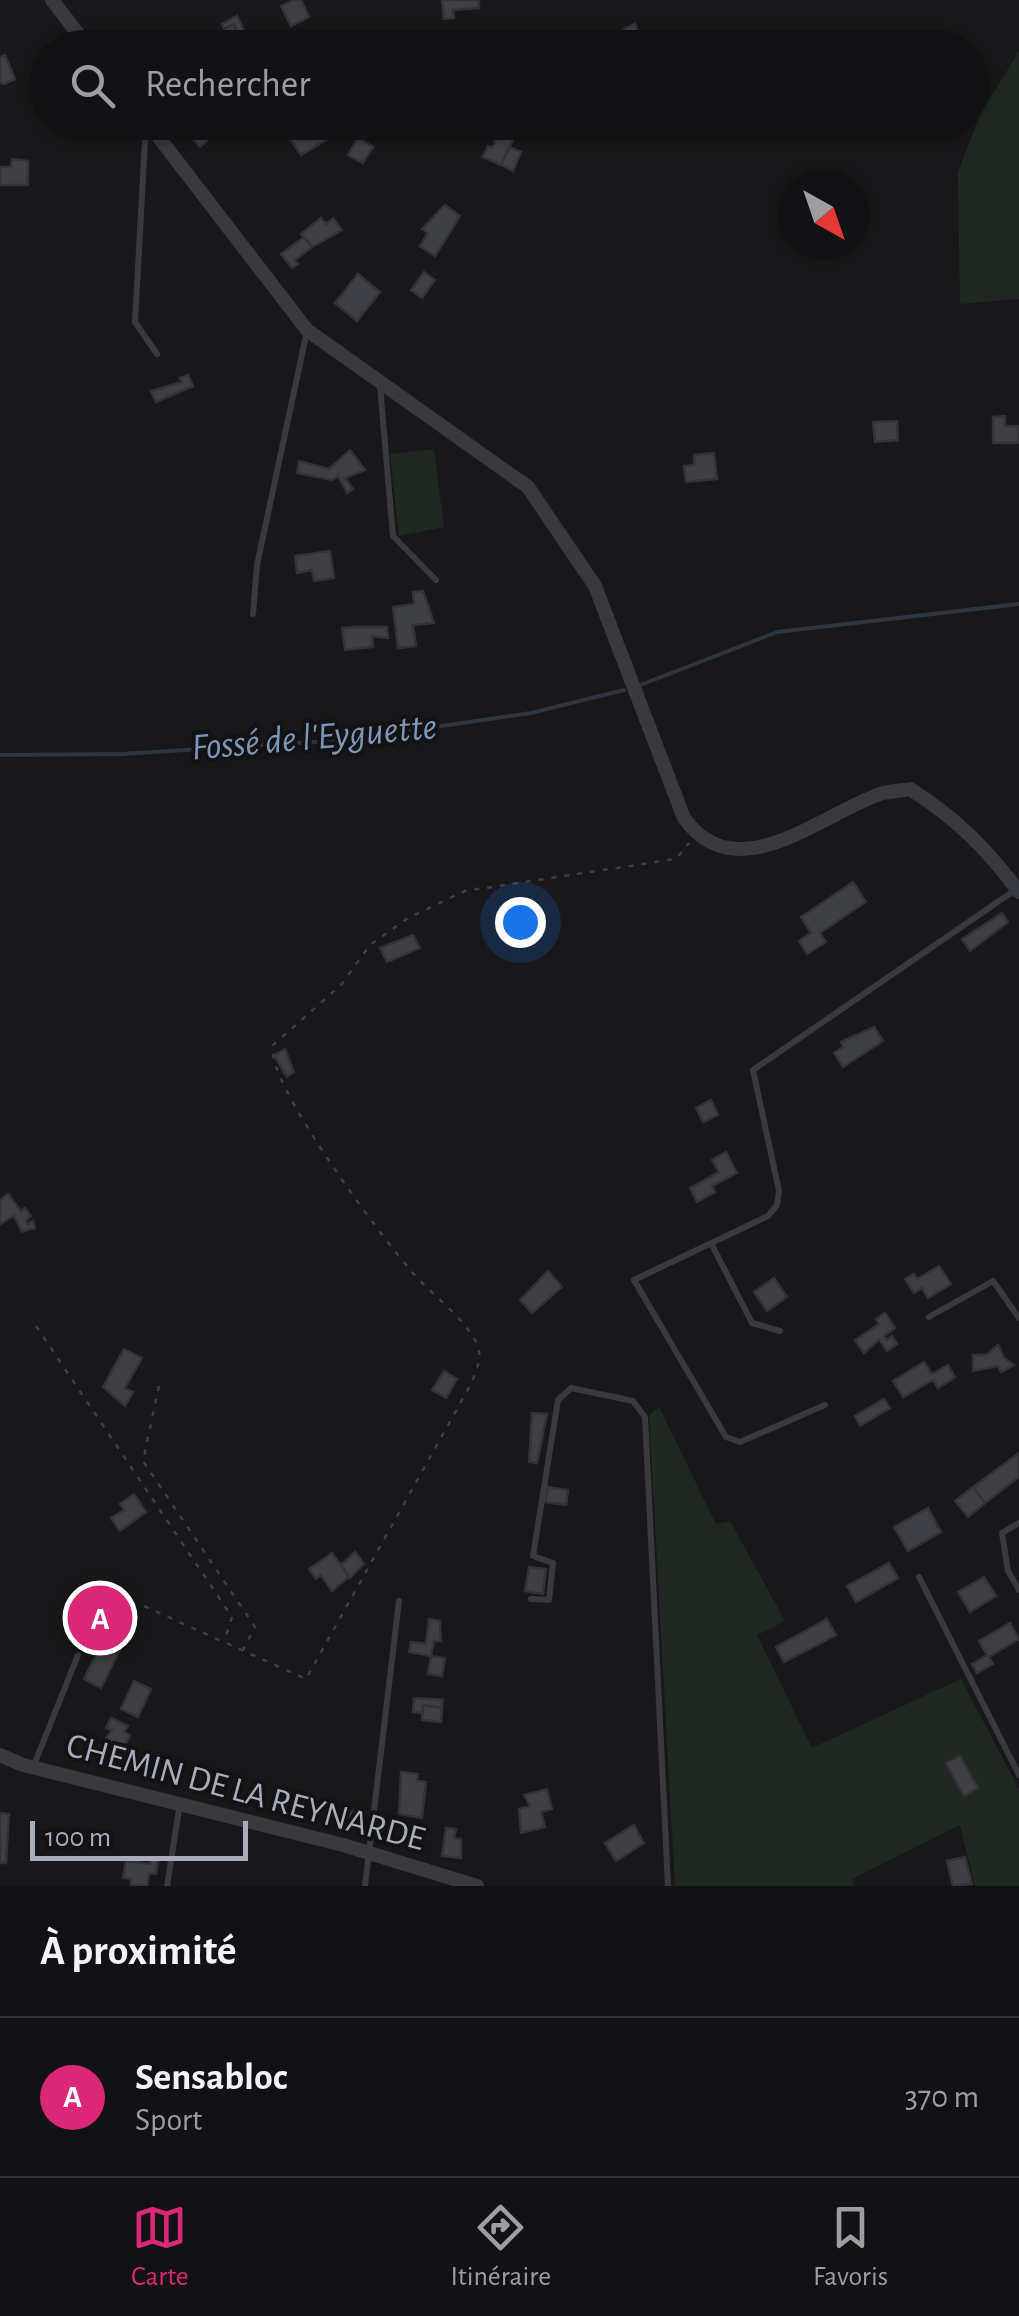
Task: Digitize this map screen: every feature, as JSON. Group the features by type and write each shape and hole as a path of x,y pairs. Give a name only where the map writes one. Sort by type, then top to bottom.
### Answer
{"street":[{"path":"52,0 75,30"},
{"path":"160,140 307,330 380,386 528,487 586,568 616,632 684,818 695,832 730,848 764,848 880,794 910,789 951,815 986,847 1018,890"},
{"name":"CHEMIN DE LA REYNARDE","path":"0,1755 33,1767 370,1853 477,1886"}],"lane":[{"path":"145,140 135,322 158,354"},
{"path":"253,614 257,565 307,330"},
{"path":"380,386 393,536 436,580"},
{"path":"825,1405 740,1442 726,1437 634,1280 768,1216 777,1205 779,1191 753,1070 1018,890"},
{"path":"711,1243 752,1323 780,1331"},
{"path":"928,1317 993,1281 1019,1318"},
{"path":"531,1599 549,1600 552,1583 554,1563 533,1556 558,1400 571,1388 634,1401 645,1417 668,1886"},
{"path":"1019,1523 1002,1533 1008,1571 1019,1590"},
{"path":"919,1576 1019,1775"},
{"path":"365,1886 400,1602"},
{"path":"33,1767 78,1655"},
{"path":"167,1886 180,1802"}],"path":[{"path":"144,1606 306,1679 472,1384 481,1358 475,1339 410,1269 290,1103 270,1057 272,1046 341,985 370,945 408,918 465,891 676,858 695,832"},
{"path":"36,1326 232,1618 224,1644"},
{"path":"159,1386 143,1462 254,1627 242,1652"}],"shaded area":[{"path":"1019,51 1019,299 960,304 958,172 970,140 989,140 989,100"},
{"path":"434,449 444,527 399,536 390,454"},
{"path":"659,1407 716,1524 730,1521 785,1621 757,1635 812,1748 961,1679 1019,1789 1019,1886 975,1886 960,1825 852,1879 854,1886 675,1886 649,1415"}],"building":[{"path":"301,0 309,17 291,26 281,6"},
{"path":"442,0 479,0 479,8 453,10 454,18 444,19"},
{"path":"237,16 244,30 236,30 234,24 224,29 222,24"},
{"path":"5,55 15,79 4,84 0,82 0,57"},
{"path":"291,140 326,140 301,155"},
{"path":"357,140 373,147 363,163 348,155"},
{"path":"494,140 513,140 501,165 483,157 488,146 492,148"},
{"path":"509,147 521,152 513,171 501,165"},
{"path":"12,159 28,161 28,185 0,185 0,167 11,167"},
{"path":"445,205 460,216 435,256 420,246 428,233 422,229"},
{"path":"321,218 326,224 333,218 342,230 312,247 301,234"},
{"path":"304,237 312,247 295,260 298,264 292,268 281,254"},
{"path":"424,272 435,280 422,298 411,290"},
{"path":"358,274 380,292 357,321 335,303"},
{"path":"188,375 193,386 156,402 151,391 182,382 180,378"},
{"path":"1005,416 1005,426 1019,426 1019,443 993,443 993,417"},
{"path":"897,421 898,440 875,442 873,422"},
{"path":"350,450 365,470 345,478 353,489 347,493 338,476 332,480 297,473 299,461 329,469"},
{"path":"714,453 717,479 686,482 684,466 694,465 694,455"},
{"path":"330,551 334,578 314,581 312,570 297,573 295,556"},
{"path":"423,591 434,623 413,625 416,646 398,648 393,607 414,604 413,592"},
{"path":"387,627 388,638 372,636 373,647 345,650 342,628"},
{"path":"853,882 866,902 820,933 826,942 807,954 799,941 811,933 801,917"},
{"path":"1002,913 1008,922 970,951 962,939"},
{"path":"413,935 420,948 387,962 380,948"},
{"path":"874,1027 883,1041 843,1067 834,1053 843,1047 841,1042"},
{"path":"285,1049 294,1072 287,1077 274,1055"},
{"path":"711,1100 718,1115 703,1122 696,1108"},
{"path":"726,1152 737,1173 712,1186 715,1192 697,1202 690,1188 719,1172 712,1160"},
{"path":"8,1194 21,1211 25,1208 31,1216 26,1220 28,1224 33,1221 35,1228 22,1232 14,1216 0,1224 0,1200"},
{"path":"939,1266 951,1284 928,1298 922,1288 914,1293 905,1279 914,1274 917,1279"},
{"path":"548,1271 562,1287 532,1313 520,1300"},
{"path":"774,1278 787,1297 767,1311 754,1292"},
{"path":"885,1313 895,1328 884,1336 887,1340 892,1336 897,1344 887,1351 879,1339 864,1353 855,1340 879,1324 876,1319"},
{"path":"998,1345 1004,1358 1014,1365 1001,1372 998,1366 973,1371 973,1355 986,1355"},
{"path":"124,1349 142,1358 125,1388 133,1392 125,1406 103,1387"},
{"path":"924,1362 932,1374 948,1365 955,1377 938,1388 933,1380 903,1397 893,1381"},
{"path":"444,1371 457,1379 446,1398 432,1390"},
{"path":"884,1399 890,1408 860,1426 855,1416"},
{"path":"532,1413 547,1414 537,1463 529,1462"},
{"path":"1019,1453 1019,1477 985,1503 973,1487"},
{"path":"548,1487 568,1490 566,1505 545,1502"},
{"path":"973,1487 985,1503 968,1517 955,1501"},
{"path":"134,1494 146,1512 120,1531 111,1518 124,1510 120,1504"},
{"path":"928,1508 941,1532 908,1551 894,1527"},
{"path":"355,1552 364,1564 350,1578 341,1565"},
{"path":"332,1553 349,1577 332,1591 321,1575 316,1579 309,1569"},
{"path":"889,1563 898,1578 856,1602 847,1586"},
{"path":"529,1567 546,1569 543,1594 525,1591"},
{"path":"984,1577 996,1596 970,1612 958,1592"},
{"path":"82,1594 134,1621 101,1688 84,1679 95,1657 110,1640 69,1619"},
{"path":"429,1619 440,1621 441,1641 434,1641 431,1656 409,1652 411,1642 426,1644"},
{"path":"827,1619 836,1635 784,1662 776,1647"},
{"path":"1010,1623 1019,1639 989,1657 993,1664 977,1673 972,1664 987,1655 979,1641"},
{"path":"431,1656 445,1658 442,1676 428,1674"},
{"path":"134,1681 151,1689 138,1717 121,1709"},
{"path":"414,1698 443,1700 442,1708 423,1705 423,1713 413,1712"},
{"path":"423,1705 442,1708 441,1722 422,1720"},
{"path":"111,1718 128,1726 124,1732 130,1735 118,1760 98,1750 112,1730 106,1728"},
{"path":"960,1756 978,1788 964,1796 946,1763"},
{"path":"401,1772 418,1774 417,1781 426,1782 422,1818 399,1814"},
{"path":"547,1789 552,1809 541,1812 545,1827 521,1833 519,1809 530,1806 524,1795"},
{"path":"340,1810 360,1812 359,1828 338,1826"},
{"path":"0,1813 9,1814 6,1863 0,1863"},
{"path":"634,1825 644,1843 616,1861 605,1843"},
{"path":"446,1828 456,1829 454,1838 461,1839 461,1858 442,1856"},
{"path":"151,1857 158,1858 156,1874 149,1873 147,1886 131,1885 131,1879 123,1878 126,1861 150,1864"},
{"path":"965,1857 972,1884 953,1886 947,1861"}],"waterway":[{"name":"Fossé de l'Eyguette","path":"638,686 777,632 1019,604"},
{"name":"Fossé de l'Eyguette","path":"0,755 122,754 345,740 531,713 624,690"}],"place":[{"name":"Sensabloc","path":"100,1618"}]}
